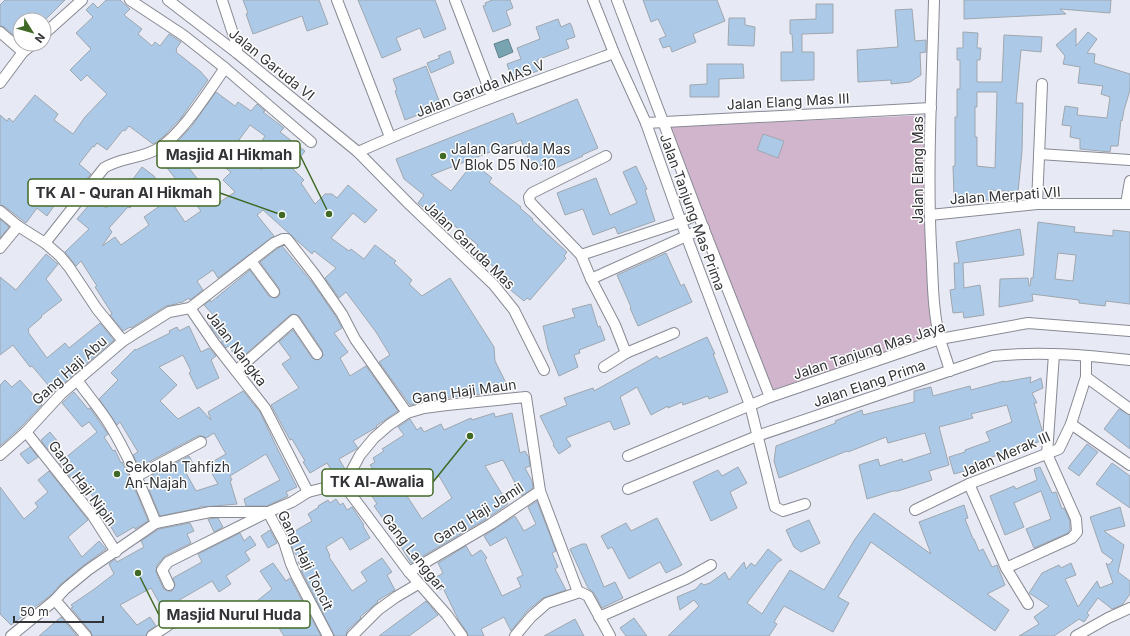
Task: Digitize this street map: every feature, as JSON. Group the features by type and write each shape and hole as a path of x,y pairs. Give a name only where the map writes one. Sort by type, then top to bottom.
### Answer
{"street":[{"path":"52,27 82,0"},
{"path":"130,0 183,35 225,68 311,142"},
{"name":"Jalan Garuda VI","path":"168,0 237,53 358,152"},
{"path":"222,0 237,46 237,53"},
{"path":"337,0 390,138"},
{"path":"455,0 492,97"},
{"name":"Jalan Tanjung Mas Prima","path":"593,0 614,53 646,123 686,236 750,405 776,507 783,511 805,504"},
{"name":"Jalan Tanjung Mas Prima","path":"617,0 698,214 770,397"},
{"name":"Jalan Elang Mas","path":"934,0 929,154 930,215 935,311 941,342 950,371"},
{"path":"0,32 12,42"},
{"path":"0,83 23,52"},
{"name":"Jalan Garuda MAS V","path":"358,152 492,97 614,53"},
{"path":"45,243 104,168 116,161 147,154 159,149 169,141 184,125 225,68"},
{"path":"1037,204 1042,84"},
{"name":"Jalan Elang Mas III","path":"646,123 931,108"},
{"name":"Jalan Garuda Mas","path":"358,152 410,205 504,296 514,310 544,370"},
{"path":"1039,154 1130,160"},
{"path":"606,156 532,193 529,197 530,202 581,255 591,279 616,325 626,353"},
{"path":"1128,204 1130,181"},
{"name":"Jalan Merpati VII","path":"930,215 1037,204 1128,204"},
{"path":"0,211 18,226 45,243 60,256 97,308 123,341"},
{"path":"581,255 681,222 698,214"},
{"path":"0,248 18,226"},
{"path":"591,279 704,228"},
{"path":"190,308 274,243 283,239 288,240 342,314 355,339 407,413"},
{"path":"251,261 274,292"},
{"name":"Jalan Nangka","path":"123,341 169,312 190,308 214,343 265,408 308,492"},
{"path":"236,371 294,320 317,354"},
{"name":"Jalan Tanjung Mas Jaya","path":"628,456 770,397 941,342 1028,323 1130,331"},
{"path":"604,367 626,353 674,333"},
{"name":"Gang Haji Abu","path":"0,455 26,432 45,409 123,341"},
{"name":"Jalan Elang Prima","path":"628,489 757,436 994,356 1021,353 1130,360"},
{"path":"1006,568 1072,538 1077,532 1076,519 1047,454 1054,354"},
{"name":"Jalan Merak III","path":"915,510 969,484 1059,449 1071,424 1086,377 1086,356"},
{"path":"1086,377 1130,410"},
{"path":"77,380 108,422 137,476 156,523"},
{"name":"Gang Haji Maun","path":"344,485 360,455 374,438 389,425 407,413 424,408 526,397 540,491"},
{"path":"1071,424 1130,466"},
{"name":"Gang Haji Nipin","path":"26,432 93,516 116,552"},
{"path":"137,476 201,442"},
{"path":"969,484 1006,568 1028,604"},
{"path":"11,636 55,600 65,589 88,570 156,523 210,512 268,512 292,502 308,492 332,486 344,485"},
{"name":"Gang Langgar","path":"344,485 418,584 447,615 462,636"},
{"path":"540,491 578,592"},
{"name":"Gang Haji Jamil","path":"409,572 491,524 540,491"},
{"name":"Gang Haji Toncit","path":"169,585 162,570 168,562 268,512 284,542 289,560 296,575 328,636"},
{"path":"599,617 686,579 711,565"},
{"path":"352,636 378,610 418,584"},
{"path":"515,636 531,617 547,603 578,592 582,592 588,596 610,636"},
{"path":"55,600 86,636"},
{"path":"1076,636 1108,618 1130,608"},
{"path":"152,636 185,614"}],"shaded area":[{"path":"927,115 927,216 932,337 772,390 670,127"}],"water":[{"path":"508,39 513,52 499,58 494,44"}],"building":[{"path":"5,0 65,0 52,13 12,12 12,34 4,27 0,26 0,5"},
{"path":"106,0 120,0 130,9 124,15 142,29 138,34 152,46 155,42 160,46 169,34 181,42 176,49 176,52 200,71 208,80 181,118 155,143 153,144 129,126 125,131 123,130 107,150 97,143 94,147 93,146 79,164 91,174 65,205 58,200 47,216 37,208 26,223 4,206 0,205 0,115 7,121 9,118 13,122 35,95 58,114 54,120 73,134 85,117 107,94 87,75 81,81 70,70 91,49 76,33 93,17 86,10 93,3 98,8"},
{"path":"243,0 319,0 328,24 307,31 302,16 253,34"},
{"path":"358,0 435,0 446,29 424,38 420,28 396,38 401,50 382,58"},
{"path":"492,0 510,0 513,8 506,11 511,25 493,32 483,6 486,5 485,3"},
{"path":"643,0 717,0 725,21 693,34 696,42 672,52 670,46 663,48 659,39 666,36 658,19 651,22"},
{"path":"964,0 1111,0 1110,13 1060,9 1066,14 964,19"},
{"path":"816,4 833,4 833,33 802,34 802,52 814,52 814,80 781,81 781,52 793,52 792,34 790,34 790,20 816,19"},
{"path":"912,9 915,41 926,40 926,52 920,53 921,75 910,82 891,84 891,80 858,82 857,50 898,47 895,10"},
{"path":"729,18 745,18 745,25 755,27 754,46 728,45"},
{"path":"558,19 561,27 570,23 572,27 575,37 566,40 569,48 537,60 540,70 527,75 526,72 511,76 507,64 521,59 517,48 540,39 536,27"},
{"path":"1076,28 1076,46 1088,32 1097,39 1087,53 1095,54 1094,63 1130,74 1130,90 1122,121 1121,120 1118,146 1111,146 1110,152 1080,149 1080,139 1070,137 1071,126 1062,125 1065,106 1078,108 1077,115 1107,118 1110,97 1101,94 1103,86 1078,83 1080,67 1063,64 1065,56 1056,45"},
{"path":"963,32 978,33 977,48 981,48 980,60 977,60 977,82 1002,82 1004,35 1042,37 1041,52 1021,50 1016,103 1023,103 1022,151 1018,192 990,190 991,200 976,200 976,196 954,197 953,166 955,166 955,117 957,117 957,89 960,89 960,60 957,60 957,48 963,48","holes":["977,92 997,92 995,168 977,166 977,137 975,137 975,107 977,107"]},
{"path":"450,51 454,63 431,73 427,63 440,58 438,56"},
{"path":"707,64 743,64 744,78 719,79 719,97 690,97 690,85 707,84"},
{"path":"426,66 441,106 405,120 395,91 397,90 393,79"},
{"path":"216,92 235,106 238,102 251,111 257,104 265,111 263,112 284,128 280,132 305,151 292,168 304,180 301,183 315,204 325,194 332,194 337,198 348,185 377,210 365,223 353,213 331,238 349,251 351,249 364,259 375,245 396,261 394,263 412,280 409,284 422,296 450,278 494,347 495,361 508,387 497,393 450,397 438,400 436,394 423,402 410,405 379,362 390,355 376,332 346,292 339,298 325,278 336,268 314,251 312,254 263,210 257,215 274,236 218,278 213,270 197,281 203,290 190,300 189,298 181,303 166,306 131,328 130,327 123,331 110,315 112,314 111,312 81,261 76,266 65,252 89,229 77,219 95,198 106,208 121,189 124,191 142,167 154,176 185,222 201,211 160,159 164,152 173,146 191,127","holes":["250,125 265,136 261,142 277,154 261,170 239,147 243,143 239,140","198,148 231,172 223,180 235,192 217,204 185,163","145,189 164,203 144,217 149,225 121,245 115,237 102,246 112,232 109,228 128,207 130,208"]},
{"path":"577,99 598,148 582,155 583,156 553,169 550,162 532,169 521,140 431,175 451,191 473,163 492,178 489,182 521,207 520,208 533,219 532,220 567,252 564,256 566,258 530,300 527,298 524,301 508,288 512,283 474,250 478,245 434,209 431,213 418,203 424,195 404,179 396,159 513,113 517,124"},
{"path":"763,134 784,141 778,158 757,150"},
{"path":"636,166 647,189 645,190 655,221 618,234 615,227 593,235 583,209 565,215 557,193 596,178 610,215 637,203 623,172"},
{"path":"0,219 9,227 0,238"},
{"path":"1038,222 1075,227 1074,232 1113,236 1113,230 1130,232 1130,304 1106,301 1105,306 1079,303 1079,300 1032,294 1033,301 999,307 1000,279 1028,278 1030,286 1031,278 1033,278","holes":["1058,253 1076,255 1073,281 1055,279"]},
{"path":"1020,229 1024,255 963,263 964,288 980,285 984,315 964,318 963,312 953,313 950,290 955,289 954,263 959,263 956,242"},
{"path":"282,246 315,286 342,328 334,333 348,352 340,358 350,376 366,366 398,411 376,426 377,427 353,441 358,448 339,459 345,469 335,476 327,463 310,473 303,462 305,461 292,439 290,440 271,405 299,388 282,364 291,358 279,342 293,330 312,358 318,360 323,356 322,350 299,316 293,314 290,315 239,360 228,346 226,348 221,342 223,341 210,326 216,318 204,305 210,300 211,302 250,270 269,296 274,298 278,297 280,294 279,288 260,262"},
{"path":"666,253 681,286 684,284 692,302 638,326 617,275"},
{"path":"46,254 58,264 46,279 62,300 41,316 42,317 28,329 28,332 47,358 65,343 69,348 100,323 114,340 54,392 32,366 30,367 13,345 0,355 0,277 16,290"},
{"path":"591,304 598,327 600,326 605,340 579,350 580,353 574,355 578,367 559,376 548,349 543,326 575,317 572,309"},
{"path":"189,326 201,352 209,348 216,356 211,360 219,378 197,389 189,373 191,371 183,355 159,367 177,385 160,401 178,419 199,407 211,420 208,412 243,391 260,412 297,487 286,492 288,496 267,506 246,506 244,499 280,480 266,454 230,476 232,480 230,481 237,504 202,506 199,508 160,516 149,490 157,485 152,475 189,456 195,467 186,473 196,491 218,484 207,465 226,454 214,433 206,438 198,436 139,467 133,455 138,452 120,422 117,425 99,399 118,380 111,373 135,349 136,350 170,333 169,331 177,327 179,331"},
{"path":"707,337 715,354 713,354 728,392 709,399 708,396 683,405 682,402 668,408 668,406 651,415 637,387 620,397 630,424 614,430 610,421 566,438 571,446 559,454 553,445 554,444 540,416 567,405 564,398 593,388 594,391 657,356 659,359"},
{"path":"1031,377 1030,383 1041,378 1043,388 1032,393 1037,403 1034,403 1042,430 1041,441 989,458 967,467 968,470 954,474 949,457 990,441 986,432 1012,422 1007,405 971,414 973,418 939,427 949,465 929,471 932,480 898,491 893,491 867,499 859,465 878,459 880,466 902,459 903,462 931,453 925,433 888,443 886,437 779,478 774,461 776,446 836,423 835,421 862,410 863,415 914,402 914,391 931,387 933,396 970,386 971,390 1004,381"},
{"path":"5,380 12,387 20,380 42,405 0,446 0,385"},
{"path":"74,392 88,409 90,408 108,434 104,437 113,451 115,450 121,463 122,462 148,521 117,537 79,474 72,479 59,463 97,432 89,422 82,427 62,403"},
{"path":"1119,409 1130,415 1130,449 1104,429"},
{"path":"494,413 495,417 512,413 520,453 525,451 529,458 530,466 525,468 532,481 533,488 522,496 503,460 485,466 508,504 488,518 411,563 400,545 401,544 374,506 377,504 361,479 374,471 370,465 375,462 373,458 384,451 382,449 404,435 398,427 410,419 417,430 421,427 424,432 441,424 444,430 471,418 472,420","holes":["439,476 452,498 422,519 407,496"]},
{"path":"50,432 59,443 48,450 41,440"},
{"path":"1087,444 1098,452 1079,476 1068,468"},
{"path":"30,447 38,457 28,464 20,454"},
{"path":"1112,463 1130,476 1130,508 1096,484"},
{"path":"738,467 747,483 730,492 737,508 711,521 693,482 718,470 722,476"},
{"path":"1040,467 1052,493 1056,492 1062,509 1064,508 1070,521 1070,530 1068,533 1034,548 1026,529 1051,519 1041,491 1014,503 1024,527 1005,535 990,496 1014,486 1016,489 1037,480 1034,469"},
{"path":"49,471 88,520 68,537 82,557 99,541 106,549 61,584 51,595 11,625 0,614 0,487 24,519 38,507 35,503 48,492 38,480"},
{"path":"336,499 340,505 343,503 347,510 352,507 364,525 363,526 370,538 350,550 342,537 326,547 330,556 329,557 352,591 367,581 361,572 382,558 392,572 387,575 395,590 377,601 378,602 360,617 361,618 347,631 346,636 334,635 301,571 303,570 298,562 300,561 293,550 287,534 294,529 295,531 312,521 308,514 319,507 318,506 328,500 330,503"},
{"path":"537,501 556,551 552,553 558,567 555,569 566,590 543,598 527,611 511,631 504,617 481,629 484,636 468,636 443,588 439,590 433,579 443,573 438,563 466,546 472,556 481,550 487,558 485,560 502,596 521,587 517,578 523,575 506,537 490,546 484,536 515,516 524,531 536,524 528,507"},
{"path":"964,505 968,518 965,519 979,551 983,549 992,567 997,565 1005,585 987,594 1009,610 995,631 871,542 838,597 849,603 833,632 784,606 774,622 777,624 769,636 668,636 699,606 694,600 680,610 677,597 696,589 701,583 704,585 710,583 725,572 729,580 744,562 746,569 751,563 755,566 768,549 782,560 778,562 747,603 762,614 790,570 824,590 855,539 874,513 931,554 919,522"},
{"path":"1120,507 1125,526 1104,531 1124,545 1118,572 1130,581 1130,594 1122,605 1112,609 1098,598 1087,613 1089,615 1084,622 1079,619 1054,636 1019,636 1039,624 1034,617 1049,606 1029,593 1042,573 1059,565 1061,568 1071,563 1076,575 1065,579 1078,607 1097,581 1100,588 1113,583 1106,563 1109,565 1113,560 1102,552 1090,517"},
{"path":"218,518 223,527 214,532 208,519"},
{"path":"657,518 682,565 666,573 660,562 629,579 612,547 608,549 601,536 626,523 631,531"},
{"path":"809,520 820,543 801,552 794,547 786,530"},
{"path":"190,523 194,531 187,534 191,543 165,556 157,565 156,572 163,588 168,591 172,591 175,585 173,578 202,562 198,554 240,533 244,541 250,536 256,545 245,552 250,560 226,576 231,584 219,592 212,581 176,602 177,604 164,611 151,588 120,605 137,625 150,617 156,626 148,631 146,636 92,636 91,632 71,608 73,607 71,605 114,574 109,564 115,559 117,562 144,547 141,541 159,529"},
{"path":"270,530 277,543 268,548 261,536"},
{"path":"586,544 604,587 615,582 623,598 602,608 594,593 588,588 570,549"},
{"path":"273,563 286,581 290,578 321,636 284,636 268,611 240,627 233,615 257,601 272,589 260,571"},
{"path":"426,601 438,615 409,636 379,636"},
{"path":"61,617 77,636 39,636"},
{"path":"634,618 647,636 626,636 620,628"},
{"path":"575,619 584,636 544,636"}],"place":[{"name":"Jalan Garuda Mas V Blok D5 No.10","path":"443,156"},
{"name":"Masjid Al Hikmah","path":"329,214"},
{"name":"TK Al - Quran Al Hikmah","path":"282,215"},
{"name":"TK Al-Awalia","path":"470,436"},
{"name":"Sekolah Tahfizh An-Najah","path":"117,474"},
{"name":"Masjid Nurul Huda","path":"138,573"}]}
